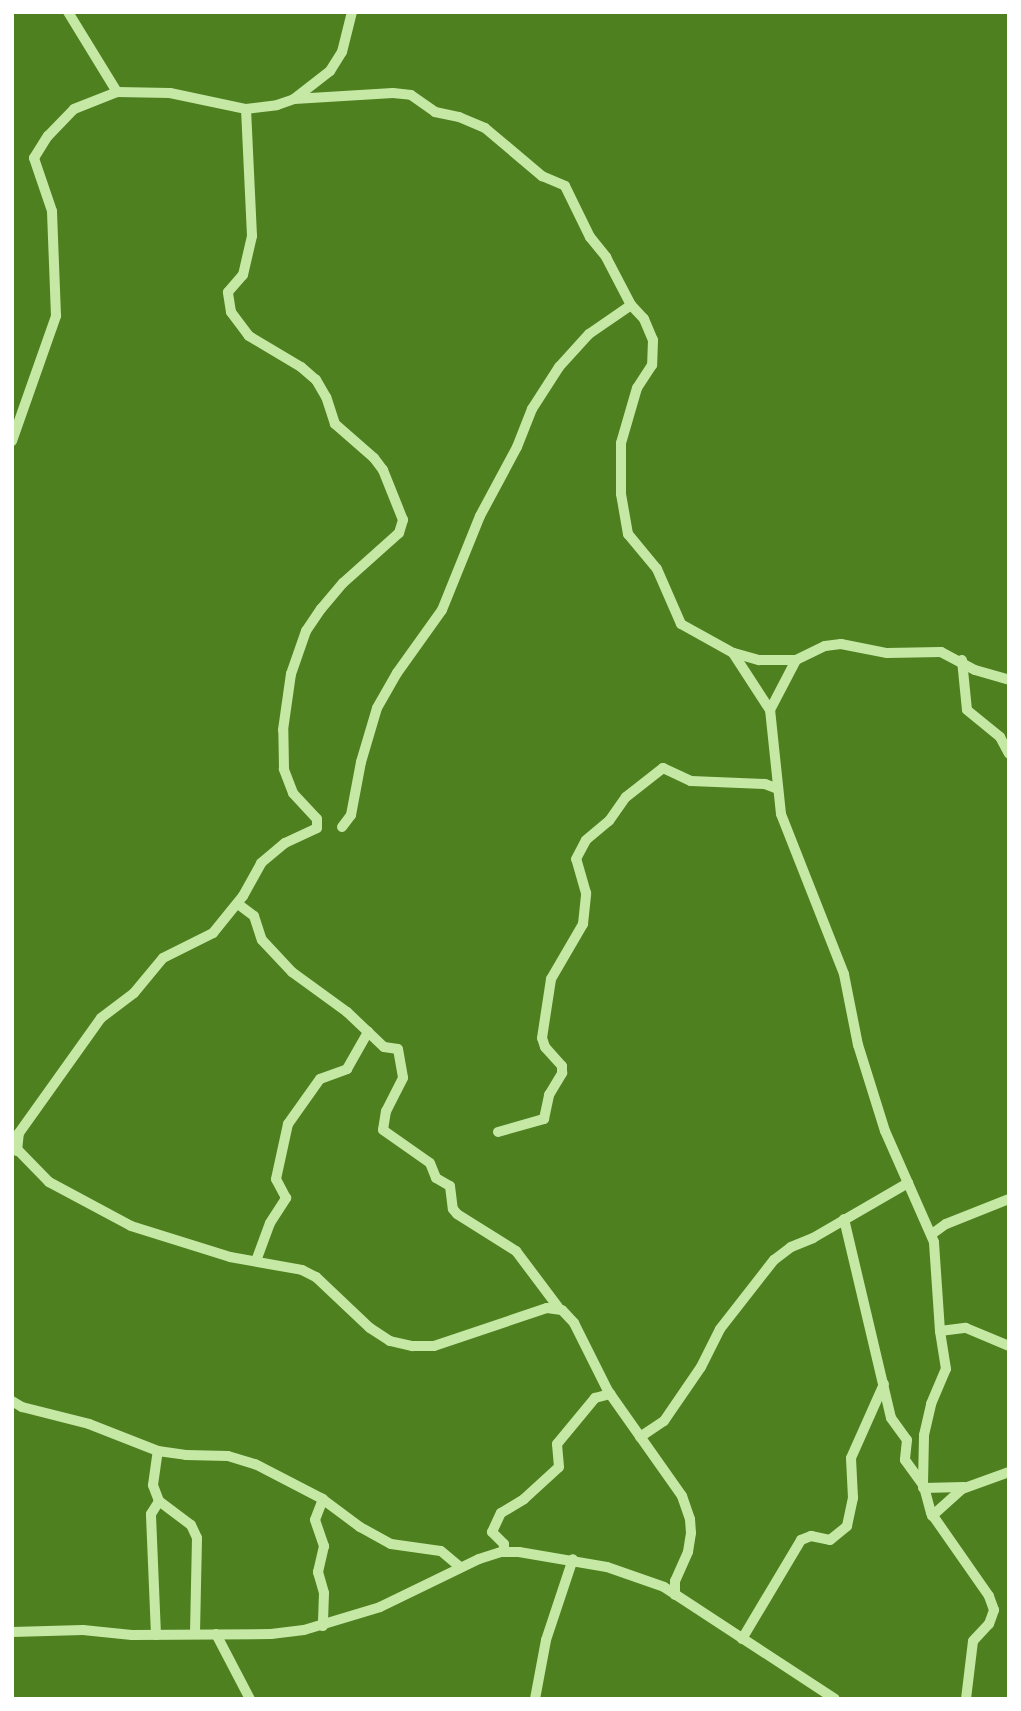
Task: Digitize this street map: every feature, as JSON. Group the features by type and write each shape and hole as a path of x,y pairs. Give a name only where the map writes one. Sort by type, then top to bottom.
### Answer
{"street":[{"path":"68,12 117,92"},
{"path":"294,99 330,71 342,52 352,12"},
{"path":"12,441 57,316 52,211 34,158 65,115 117,92 170,93 246,109 277,105 294,99 405,93 435,112 459,117 485,128 542,176 565,186 590,237 606,257 631,305 648,326 655,355 637,388 621,443 625,526 630,538 657,569 681,624 733,653 759,660 796,660 825,646 841,645 887,653 941,652 986,674 1009,680"},
{"path":"246,109 251,236 243,275 228,292 231,312 249,336 301,367 316,380 326,397 335,424 374,458 383,470 403,520 398,533 343,583 306,631 287,696 283,754 293,793 314,813 318,823 311,832 285,843 261,863 238,904 213,933 163,958 134,993 101,1018 19,1133 15,1147 40,1175 67,1194 131,1226 230,1257 302,1270 316,1277 378,1335 412,1346 434,1346 547,1308 558,1307"},
{"path":"342,827 351,815 361,762 377,708 397,673 442,610 480,516 517,447 531,409 559,367 581,342 603,321 631,305"},
{"path":"733,653 770,710 781,814 844,974 858,1045 885,1131 932,1234 946,1369 931,1404 924,1435 923,1486"},
{"path":"770,710 796,660"},
{"path":"962,660 967,710 1000,737 1009,754"},
{"path":"498,1132 544,1119 549,1095 562,1073 562,1066 545,1047 542,1038 551,979 583,924 586,893 576,859 586,840 609,821 626,797 663,768 691,781 765,784 778,789"},
{"path":"238,904 256,919 262,940 292,972 347,1012 385,1048 397,1048 401,1056 403,1078 386,1111 383,1130 430,1163 436,1178 450,1186 453,1209 457,1214 516,1251 558,1307 574,1323 611,1394 677,1487 690,1519 689,1544 675,1581 675,1595"},
{"path":"256,1261 270,1223 286,1198 276,1179 288,1124 321,1078 347,1069 368,1032"},
{"path":"640,1437 664,1421 701,1367 720,1329 774,1260 792,1247 813,1238 908,1183"},
{"path":"932,1234 941,1227 1009,1199"},
{"path":"844,1219 893,1423 907,1440 905,1460 923,1486 933,1516 989,1596 994,1610 989,1624 973,1641 966,1699"},
{"path":"940,1331 966,1328 1009,1346"},
{"path":"742,1639 801,1540 811,1535 824,1541 830,1540 847,1526 853,1498 851,1458 884,1384"},
{"path":"505,1552 504,1544 492,1532 501,1513 524,1499 559,1467 557,1444 595,1398 611,1394"},
{"path":"12,1401 22,1407 89,1424 159,1451 242,1460 290,1480 323,1499 360,1527 391,1544 441,1551 460,1567"},
{"path":"159,1451 153,1485 159,1501 191,1525 197,1538 195,1633"},
{"path":"933,1516 952,1496 1009,1472"},
{"path":"923,1486 968,1487"},
{"path":"323,1499 315,1520 324,1546 318,1572 324,1593 323,1626"},
{"path":"156,1635 151,1514 159,1501"},
{"path":"12,1632 83,1630 156,1635 271,1634 323,1626 380,1607 460,1567 505,1552 573,1559 639,1577 675,1595 835,1699"},
{"path":"535,1699 546,1640 573,1559"},
{"path":"216,1634 250,1699"}]}
